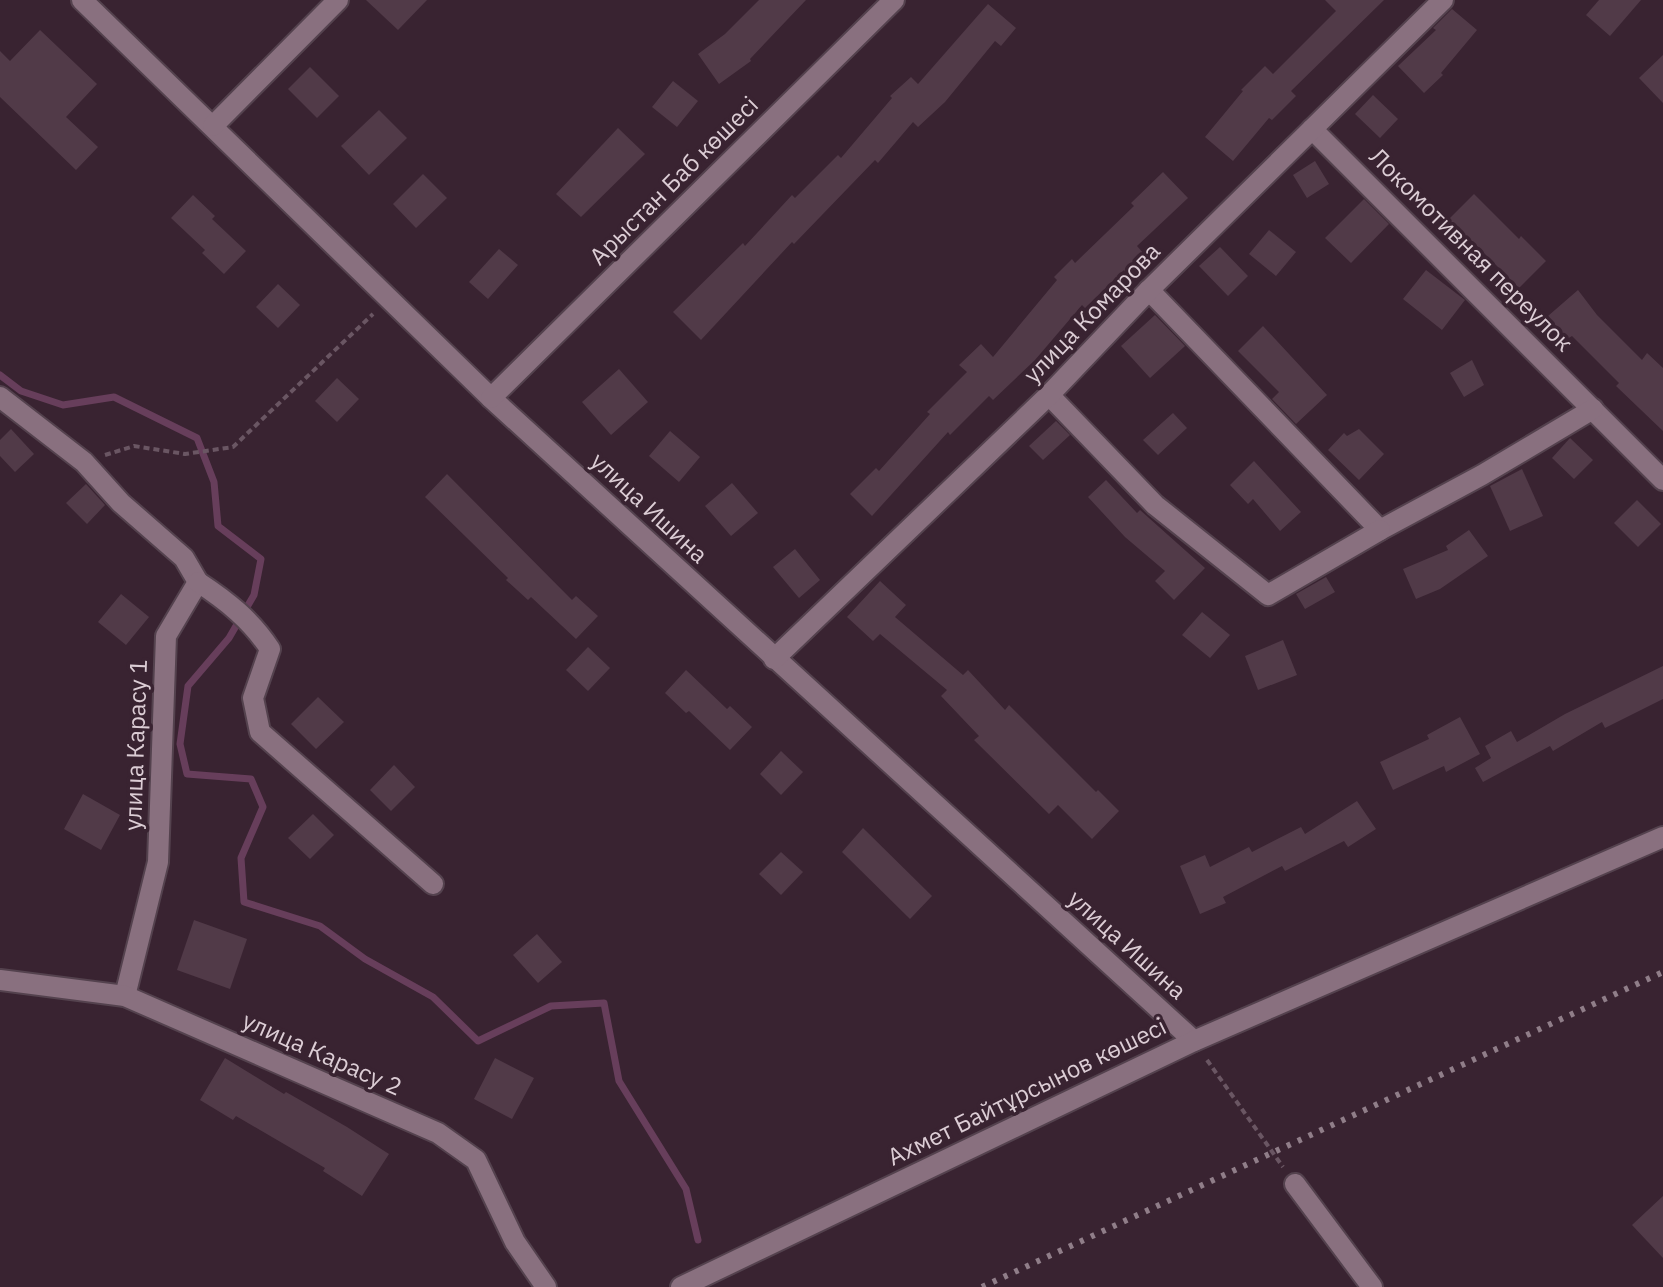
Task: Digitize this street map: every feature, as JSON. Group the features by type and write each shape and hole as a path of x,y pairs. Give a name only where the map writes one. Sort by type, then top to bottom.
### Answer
{"street":[{"name":"улица Ишина","path":"82,0 491,398 1194,1041"},
{"path":"213,126 338,0"},
{"name":"Арыстан Баб көшесі","path":"491,398 894,0"},
{"name":"улица Комарова","path":"774,659 1049,395 1149,290 1443,0"},
{"name":"Локомотивная переулок","path":"1312,129 1663,480"},
{"path":"1149,290 1380,530"},
{"path":"1049,395 1155,505 1268,595 1593,409"},
{"path":"0,397 84,462 121,503 184,558 198,582 229,602 257,630 270,649 253,698 260,732 433,884"},
{"name":"улица Карасу 1","path":"125,996 158,862 166,636 198,582"},
{"name":"Ахмет Байтұрсынов көшесі","path":"681,1287 1194,1041 1663,837"},
{"name":"улица Карасу 2","path":"0,980 125,996 438,1133 476,1160 515,1242 546,1287"},
{"path":"1295,1184 1372,1287"}],"path":[{"path":"84,462 134,446 185,454 233,447 389,298"},
{"path":"1194,1041 1295,1184"}],"building":[{"path":"366,0 427,0 398,30"},
{"path":"759,0 806,0 751,61 719,84 698,54 725,34"},
{"path":"1325,0 1384,0 1291,91 1296,96 1272,120 1269,118 1233,161 1205,137 1241,90 1265,66 1273,74 1336,11"},
{"path":"1599,0 1641,0 1610,36 1586,15"},
{"path":"988,4 1016,28 1001,46 995,41 945,102 918,127 913,122 878,163 875,160 794,244 792,242 701,340 673,312 743,243 745,246 792,195 795,198 838,155 841,158 892,98 890,96 911,77 918,84"},
{"path":"1452,9 1477,30 1441,73 1443,75 1424,93 1398,66 1436,30 1433,28"},
{"path":"40,30 97,84 66,117 98,147 76,170 0,97 0,51 10,61"},
{"path":"1663,55 1663,103 1639,78"},
{"path":"310,67 339,96 317,118 288,89"},
{"path":"673,81 698,101 677,127 652,107"},
{"path":"1373,95 1398,119 1380,138 1355,114"},
{"path":"379,110 407,138 369,175 341,146"},
{"path":"618,128 645,154 581,217 556,194"},
{"path":"1315,161 1329,184 1307,198 1293,175"},
{"path":"1163,172 1188,198 1137,246 1144,254 1085,308 1082,305 1035,360 993,400 989,396 950,435 948,432 872,516 850,494 876,468 879,471 930,414 927,412 967,372 959,365 981,344 993,357 1057,280 1054,277 1072,259 1075,263 1134,206 1131,203"},
{"path":"423,174 447,198 416,228 393,204"},
{"path":"1474,194 1546,261 1519,288 1469,238 1466,240 1447,221"},
{"path":"193,195 215,216 212,219 246,251 224,274 202,253 205,250 171,218"},
{"path":"1364,199 1389,224 1351,263 1325,238"},
{"path":"1269,230 1296,252 1276,276 1249,254"},
{"path":"1220,247 1248,276 1228,296 1199,266"},
{"path":"499,249 518,265 488,299 469,282"},
{"path":"1426,270 1465,300 1442,330 1403,299"},
{"path":"278,284 300,305 278,328 256,307"},
{"path":"1578,290 1597,315 1642,360 1647,353 1663,368 1663,431 1616,386 1619,383 1572,336 1567,339 1548,316"},
{"path":"1155,315 1185,346 1150,378 1121,346"},
{"path":"1263,326 1327,395 1296,424 1272,399 1279,392 1238,351"},
{"path":"1472,360 1484,385 1464,397 1450,373"},
{"path":"619,369 648,402 611,435 582,402"},
{"path":"337,378 359,399 337,422 315,401"},
{"path":"1173,413 1187,428 1158,455 1143,440"},
{"path":"1056,421 1070,435 1043,460 1029,446"},
{"path":"11,429 34,454 15,472 0,456 0,440"},
{"path":"1359,429 1384,454 1359,480 1328,450 1344,433 1347,436"},
{"path":"670,431 700,457 679,482 649,456"},
{"path":"1570,438 1593,460 1574,479 1552,458"},
{"path":"1254,461 1301,512 1280,531 1253,499 1248,504 1230,485"},
{"path":"1522,469 1543,516 1510,531 1490,486"},
{"path":"447,474 572,600 576,596 598,616 576,639 531,597 528,600 506,580 508,578 425,497"},
{"path":"1106,480 1137,513 1140,510 1205,568 1174,600 1155,581 1165,571 1125,537 1088,497"},
{"path":"732,483 758,513 731,536 705,506"},
{"path":"86,484 105,505 87,524 66,503"},
{"path":"1637,500 1661,524 1638,547 1614,523"},
{"path":"1469,530 1488,556 1440,589 1416,599 1403,569 1448,550 1446,546"},
{"path":"795,549 820,580 799,598 773,567"},
{"path":"1326,577 1335,592 1305,609 1296,594"},
{"path":"880,581 906,605 895,617 963,675 968,670 1005,710 1009,705 1119,811 1092,839 1058,805 1049,814 974,740 979,736 941,696 947,690 880,634 873,641 847,617"},
{"path":"121,594 149,617 126,645 98,622"},
{"path":"1202,612 1230,635 1210,658 1182,635"},
{"path":"1283,640 1297,675 1258,690 1245,656"},
{"path":"588,647 610,668 588,691 566,670"},
{"path":"1663,666 1663,699 1605,728 1602,722 1553,751 1550,746 1483,782 1475,768 1491,758 1485,746 1511,731 1517,742 1565,714"},
{"path":"686,670 727,709 730,706 752,727 730,750 665,693"},
{"path":"318,697 344,722 316,749 291,724"},
{"path":"1460,717 1480,754 1446,772 1444,766 1393,790 1380,762 1429,739 1427,735"},
{"path":"781,751 803,772 781,795 760,774"},
{"path":"394,765 415,787 391,811 370,790"},
{"path":"83,794 120,815 101,850 64,829"},
{"path":"1357,801 1376,829 1348,847 1344,841 1285,871 1282,866 1223,897 1226,903 1200,914 1180,866 1205,855 1210,867 1249,847 1252,852 1301,827 1305,834"},
{"path":"313,814 334,835 310,859 288,838"},
{"path":"863,828 932,896 910,919 842,852"},
{"path":"781,852 803,872 781,895 759,874"},
{"path":"194,920 247,939 230,989 177,970"},
{"path":"537,934 562,962 538,983 513,955"},
{"path":"225,1058 389,1154 362,1196 323,1171 325,1168 236,1116 233,1120 200,1100"},
{"path":"495,1058 534,1078 512,1119 474,1099"},
{"path":"1663,1196 1663,1258 1632,1225"}],"waterway":[{"path":"0,375 21,391 63,405 114,397 197,438 214,482 218,526 261,559 254,595 229,638 188,686 180,744 187,774 251,779 263,807 241,858 244,902 320,926 365,959 433,997 478,1041 551,1006 604,1003 619,1081 686,1189 698,1240"}],"railway":[{"path":"982,1287 1663,972"}]}
